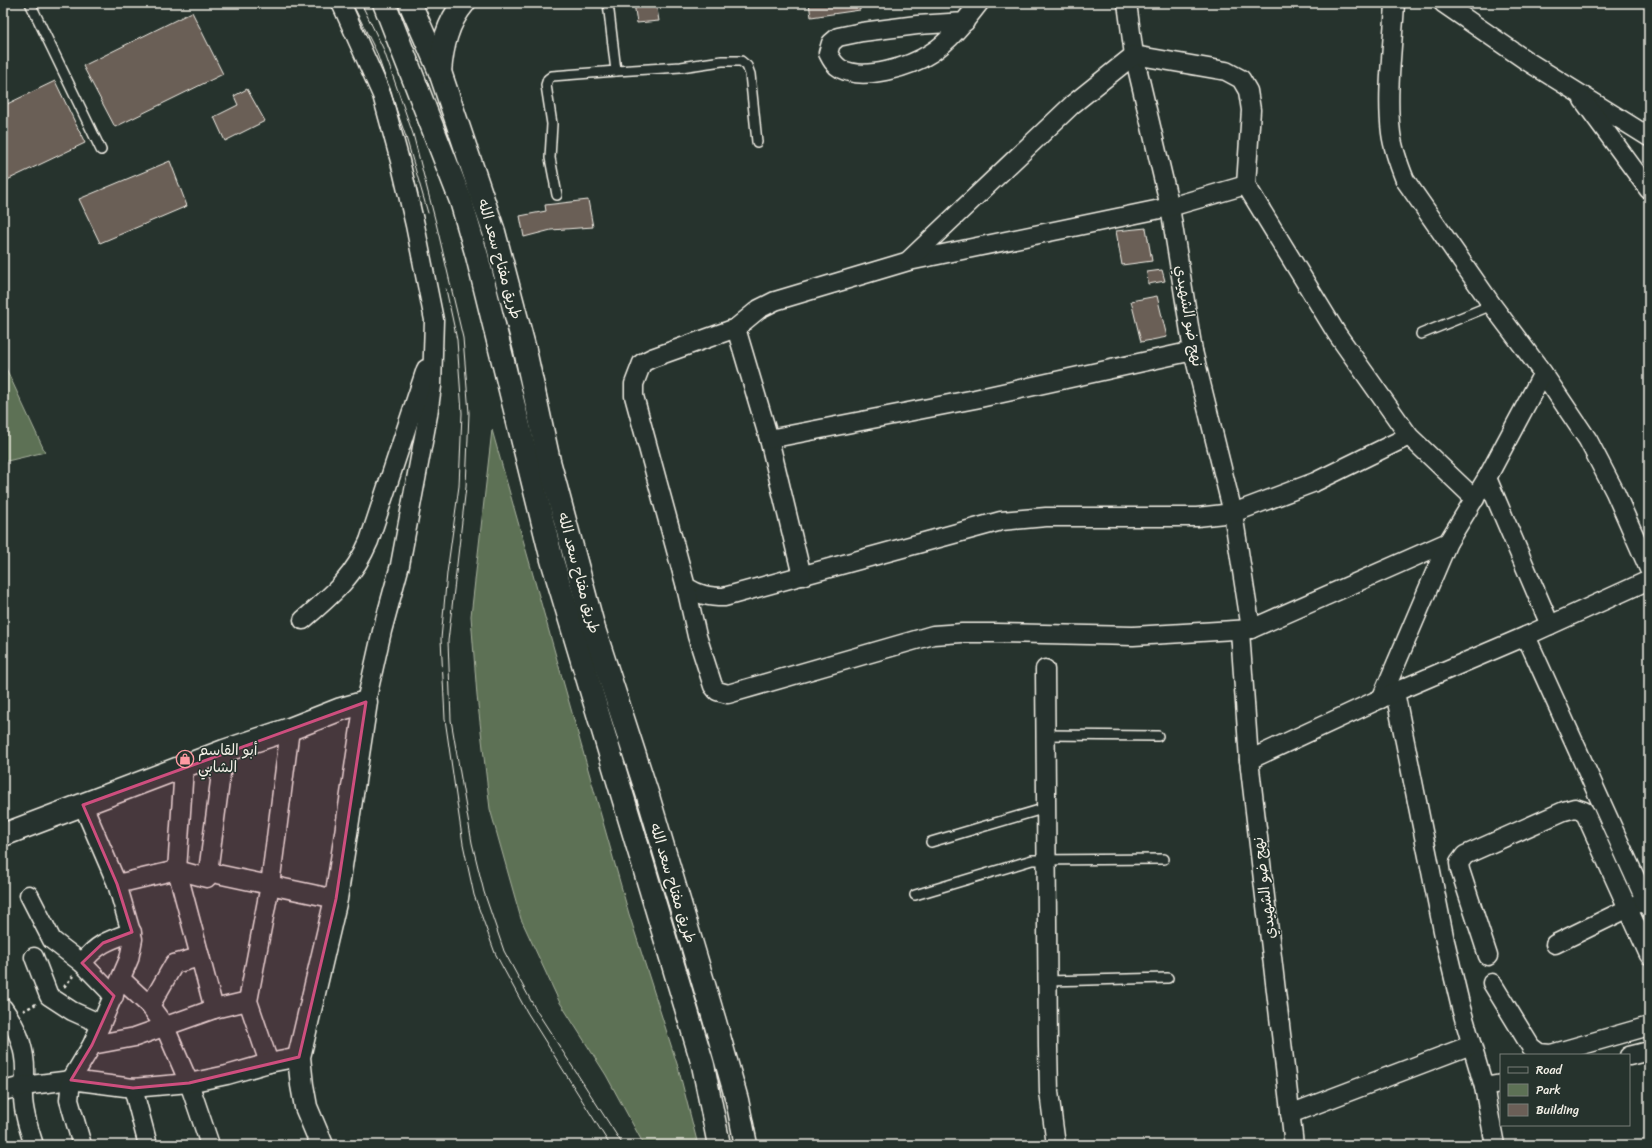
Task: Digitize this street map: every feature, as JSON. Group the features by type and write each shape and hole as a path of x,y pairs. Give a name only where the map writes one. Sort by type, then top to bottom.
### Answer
{"main road":[{"name":"طريق مفتاح سعد الله","path":"410,3 440,72 494,232 525,350 549,461 594,628 648,796 715,1022 737,1100 746,1145"},
{"path":"440,72 442,50 449,28 464,3"},
{"name":"طريق مفتاح سعد الله","path":"392,4 460,201 477,256 552,560 703,1065 719,1145"},
{"path":"3,835 184,768 224,751 290,729 341,709 366,702 336,899 300,1057 302,1085 306,1106 322,1145"}],"street":[{"path":"341,3 382,95 400,161 434,320 432,386 422,453 400,565 382,631 366,702"},
{"path":"966,22 918,25 862,32 838,37 831,43 828,53 835,65 841,69 863,75 918,61 932,52 966,22 979,3"},
{"name":"نهج ضو الشهيدي","path":"1127,3 1134,55 1170,207 1194,351 1233,513 1246,630 1249,760 1294,1145"},
{"path":"1395,3 1390,110 1391,134 1404,180 1492,305 1543,373 1588,440 1602,465 1649,569"},
{"path":"1443,3 1527,61 1649,137"},
{"path":"909,261 1073,104 1134,55 1226,71 1241,79 1248,90 1252,110 1246,185 1337,334 1409,436 1475,499"},
{"path":"1578,93 1648,187"},
{"path":"1246,185 1170,207 909,261 775,301 759,309 736,328 642,363 634,384 634,396 686,587 697,636 713,686 716,691 728,694 933,635 996,633 1133,636 1246,630 1448,542"},
{"path":"736,328 769,439 802,576"},
{"path":"303,620 348,578 361,559 369,541 434,343"},
{"path":"769,439 975,399 1194,351"},
{"path":"1495,1145 1484,1087 1461,1008 1388,696 1448,542 1487,478 1543,373"},
{"path":"686,587 698,594 711,597 724,597 922,542 1001,521 1019,518 1197,517 1233,513 1315,482 1409,436"},
{"path":"1487,478 1550,625"},
{"path":"1249,760 1388,696 1526,636 1649,580"},
{"path":"1526,636 1647,904 1628,908 1555,944"},
{"path":"1045,669 1047,981 1050,1092 1056,1145"},
{"path":"269,1063 248,1001 270,884 290,729"},
{"path":"117,884 177,870 207,878 224,751"},
{"path":"184,768 177,870 214,1009"},
{"path":"82,1145 69,1100 71,1080 92,1045 114,996 133,946 132,932 117,884 83,805"},
{"path":"1488,956 1460,870 1459,862 1465,855 1564,811 1575,808 1584,811 1649,955"},
{"path":"208,872 336,899"},
{"path":"29,895 52,940 82,963 114,996"},
{"path":"82,963 93,950 103,943 132,932"},
{"path":"34,957 52,998 72,1011 101,1024"},
{"path":"150,1006 174,964 200,957"},
{"path":"121,979 150,1006 164,1025 189,1083 210,1145"},
{"path":"1492,983 1531,1047 1539,1053 1551,1054 1649,1026"},
{"path":"92,1045 135,1036 214,1009 248,1001"},
{"path":"7,1013 24,1054 25,1076 23,1098 34,1145"},
{"path":"1290,1114 1471,1044"},
{"path":"1630,1056 1649,1051"},
{"path":"3,1091 23,1086 71,1080 133,1088 189,1083 227,1075 269,1063 300,1057"},
{"path":"1484,1087 1500,1084"},
{"path":"133,1088 148,1145"}],"lane":[{"path":"30,3 101,150"},
{"path":"608,3 616,72"},
{"path":"557,195 550,158 552,124 546,85 548,79 552,76 680,67 722,61 741,61 747,66 750,74 757,142"},
{"path":"1421,334 1492,305"},
{"path":"1045,735 1158,736"},
{"path":"931,842 1046,808"},
{"path":"915,895 1032,860 1164,858"},
{"path":"1047,981 1168,978"}],"path":[{"path":"7,1013 52,998 82,963"}],"highlighted area":[{"path":"366,702 336,899 299,1057 189,1083 133,1088 71,1080 92,1045 114,996 82,963 103,943 132,932 117,884 83,805"}],"green space":[{"path":"3,362 45,452 3,462"},
{"path":"492,430 629,914 678,1067 698,1145 644,1145 606,1075 559,1001 521,919 490,809 477,696 471,616"}],"building":[{"path":"634,3 656,3 659,21 637,23"},
{"path":"809,3 860,3 860,10 811,17"},
{"path":"192,12 223,74 115,127 83,66"},
{"path":"55,81 85,143 3,182 3,106"},
{"path":"247,89 265,121 225,141 214,117 238,105 234,96"},
{"path":"170,161 187,206 100,243 79,199"},
{"path":"588,200 593,227 551,230 524,237 520,216 546,211 545,205"},
{"path":"1146,228 1152,261 1122,265 1116,231"},
{"path":"1162,270 1165,281 1148,284 1147,272"},
{"path":"1157,296 1167,337 1141,342 1131,301"}],"tram line":[{"path":"352,3 376,51 406,137 428,213"},
{"path":"361,3 383,48 413,134 463,338 469,413 466,487 448,641 451,720 472,843 484,892 504,951 536,1010 623,1145"},
{"path":"446,289 457,340 462,413 459,486 447,573 441,639 445,719 463,844 474,895 495,953 527,1012 610,1145"}],"place":[{"name":"أبو القاسم الشابي","path":"185,759"}]}
